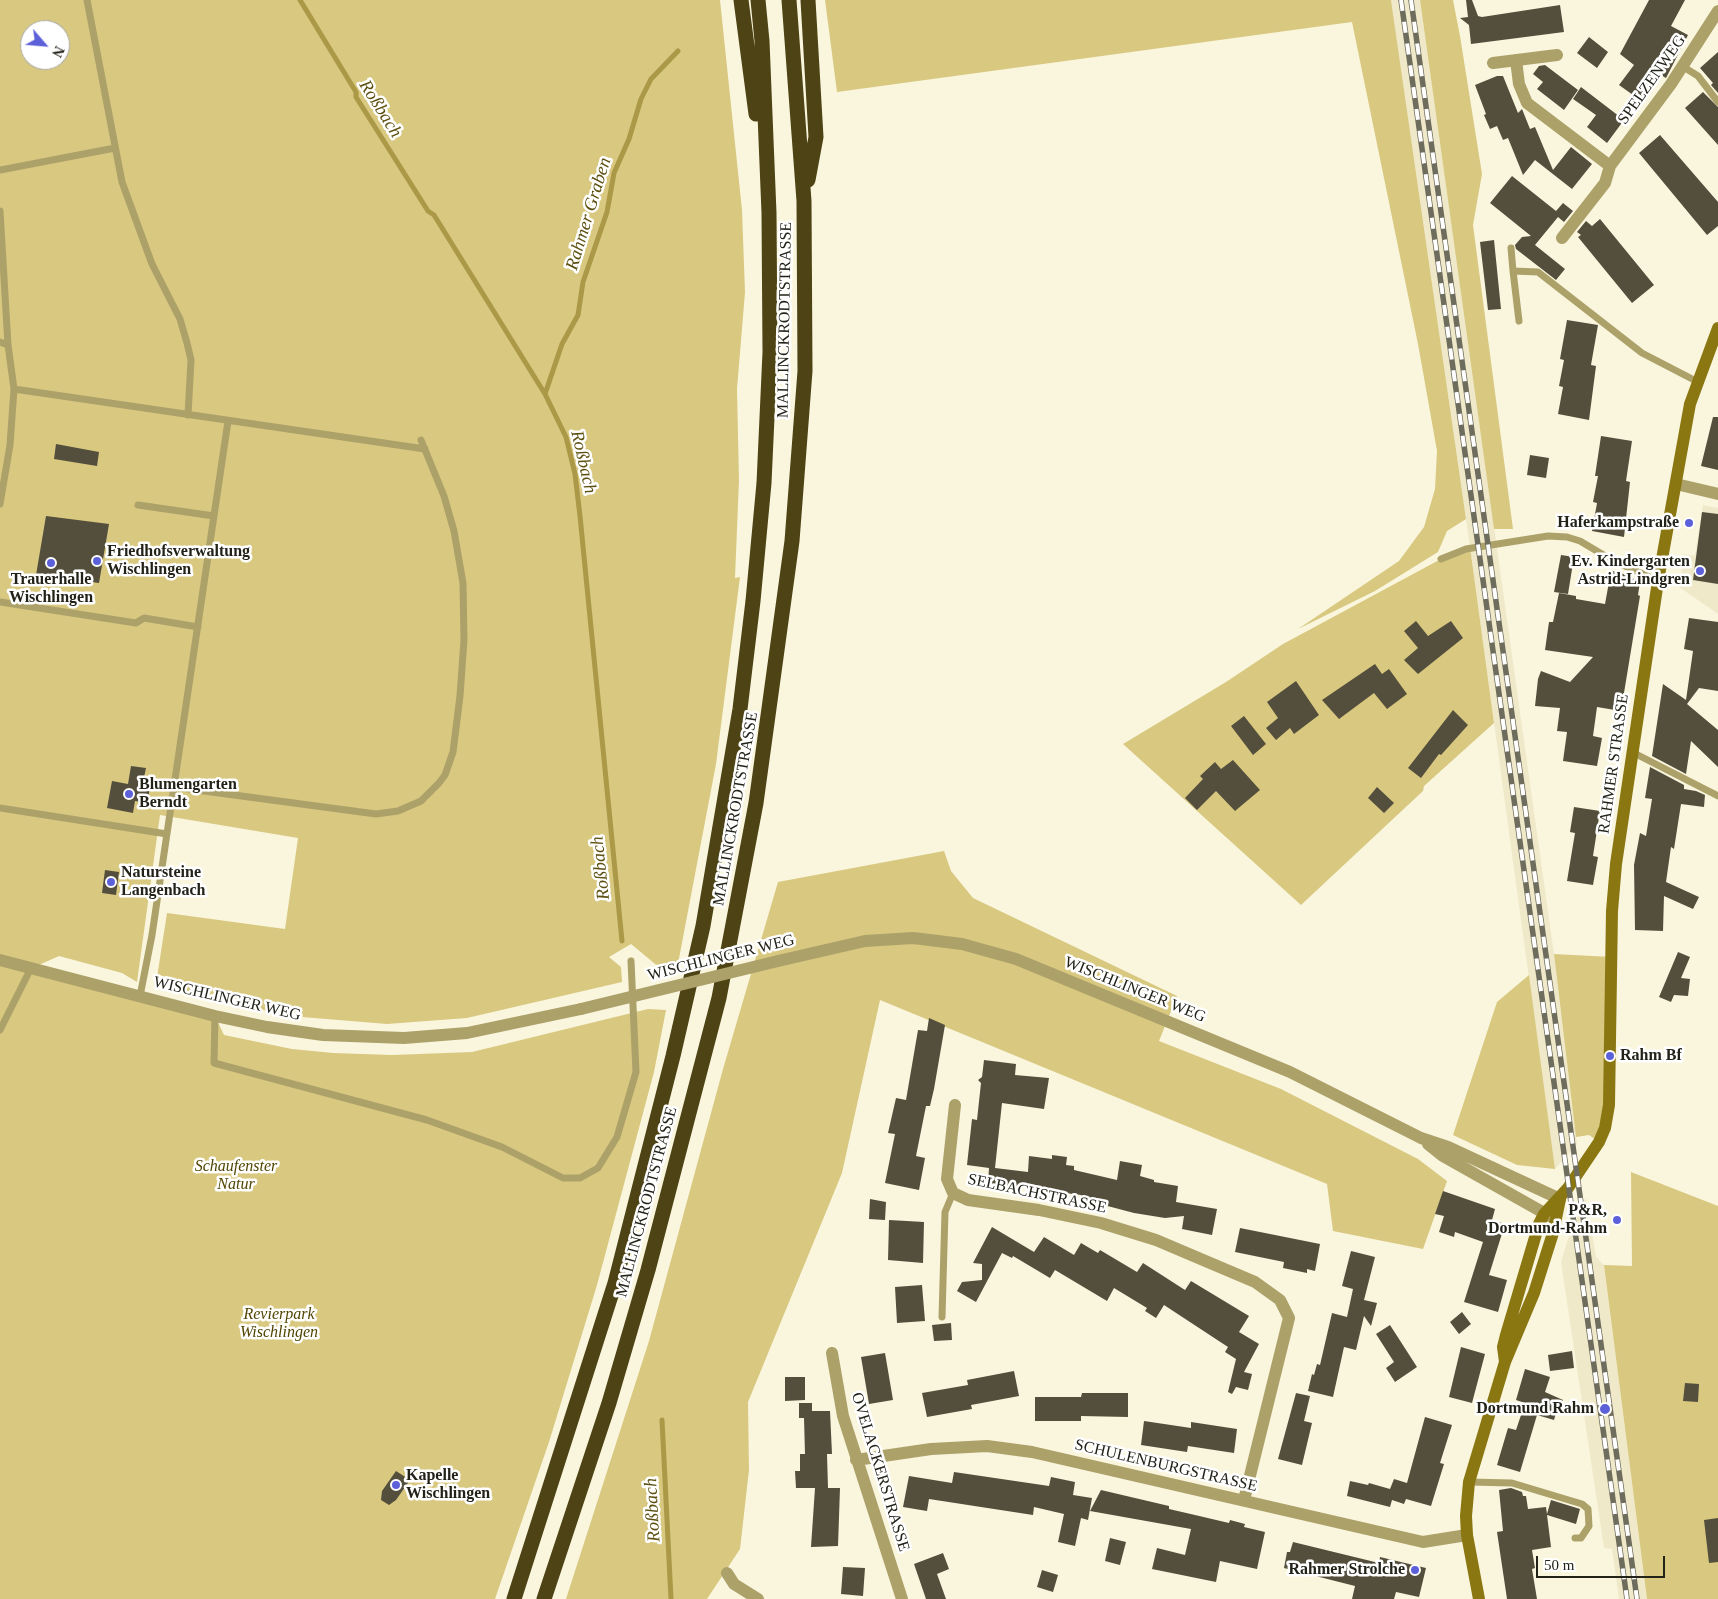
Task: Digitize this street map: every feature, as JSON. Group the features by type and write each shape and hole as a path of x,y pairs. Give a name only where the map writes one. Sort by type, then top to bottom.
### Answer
{"highway":[{"path":"741,0 769,213"},
{"name":"MALLINCKRODTSTRASSE","path":"514,1599 615,1283 673,1056 703,926 730,768 753,601 764,484 770,352 769,213 762,41 758,0"},
{"name":"MALLINCKRODTSTRASSE","path":"544,1599 609,1403 648,1270 710,1036 738,905 770,716 792,541 805,371 804,202 789,0"},
{"path":"804,202 816,137 808,0"}],"main road":[{"name":"RAHMER STRASSE","path":"1505,1362 1503,1347 1532,1242 1544,1214 1560,1199 1599,1142 1607,1118 1612,911 1632,752 1658,582 1690,404 1718,328"},
{"name":"RAHMER STRASSE","path":"1479,1599 1467,1536 1469,1482 1505,1362 1534,1292 1556,1219 1560,1199"}],"street":[{"name":"SPELZENWEG","path":"1562,238 1606,183 1610,166 1682,66 1718,11"},
{"path":"1493,63 1557,55"},
{"path":"1516,60 1519,84 1527,103 1610,166"},
{"path":"1676,484 1718,494"},
{"name":"WISCHLINGER WEG","path":"0,960 215,1016 302,1033 383,1038 467,1033 581,1009 864,941 914,938 962,944 1016,958 1290,1072 1420,1138 1448,1147 1560,1199"},
{"name":"SELBACHSTRASSE","path":"955,1105 947,1179 952,1193 968,1200 1039,1210 1101,1223 1156,1240 1255,1282 1280,1300 1289,1318 1244,1500"},
{"name":"WISCHLINGER WEG","path":"1420,1138 1444,1156 1544,1214 1556,1219"},
{"name":"OVELACKERSTRASSE","path":"832,1353 843,1416 902,1599"},
{"name":"SCHULENBURGSTRASSE","path":"856,1460 931,1449 987,1446 1032,1452 1423,1542 1467,1536"},
{"path":"726,1573 739,1588 758,1599"}],"lane":[{"path":"87,0 122,182 140,232 182,324 188,343 191,360 188,415"},
{"path":"1682,66 1698,76 1718,102"},
{"path":"0,170 115,148"},
{"path":"0,211 8,345 14,388 10,445 0,504"},
{"path":"1511,248 1519,321"},
{"path":"1514,271 1538,272 1642,354 1698,382"},
{"path":"0,342 8,345"},
{"path":"14,388 425,449"},
{"path":"140,996 167,834 228,421"},
{"path":"174,787 376,814 398,811 421,800 439,783 449,765 456,732 464,640 464,594 454,531 438,476 420,440"},
{"path":"138,504 214,516"},
{"path":"1441,559 1466,549 1548,536 1567,537 1580,541 1612,560 1658,582"},
{"path":"0,602 136,624 144,618 198,628"},
{"path":"1632,752 1718,796"},
{"path":"0,808 167,834"},
{"path":"215,1016 214,1063 427,1120 502,1148 563,1178 580,1178 598,1168 617,1137 636,1072 631,961"},
{"path":"0,1030 32,968"},
{"path":"942,1317 945,1212 952,1193"},
{"path":"1469,1482 1512,1483 1582,1504 1588,1509 1589,1526 1581,1538 1575,1538"}],"shaded area":[{"path":"1391,0 1420,0 1554,954 1577,1144 1555,1169 1470,547"},
{"name":"Ev. Kindergarten Astrid-Lindgren","path":"1703,505 1718,508 1718,614 1679,587 1684,554 1695,556"},
{"path":"1586,1197 1596,1257 1604,1265 1647,1599 1619,1599 1612,1549 1604,1548 1561,1262 1568,1239"}],"green space":[{"path":"0,0 720,0 742,210 745,292 737,389 739,480 735,578 740,577 716,764 677,969 660,968 631,944 609,957 621,967 622,982 467,1018 387,1024 302,1017 247,1007 156,984 167,913 285,929 298,838 160,815 137,982 122,973 59,956 32,968 215,1016 224,1035 292,1049 333,1053 392,1055 472,1052 648,1009 666,1010 654,1072 597,1285 549,1442 495,1599 0,1599"},
{"path":"825,0 1391,0 1466,519 1447,531 1438,552 1375,591 1298,629 1399,561 1424,527 1435,489 1437,451 1418,344 1352,22 837,92"},
{"path":"1420,0 1453,0 1460,36 1482,174 1473,225 1513,529 1494,529"},
{"path":"1470,547 1494,723 1424,786 1423,791 1301,905 1123,744 1226,682 1283,644 1441,559"},
{"path":"944,851 951,871 973,898 1177,996 1159,1041 1281,1089 1418,1159 1447,1181 1423,1249 1333,1231 1327,1184 880,1000 842,1173 748,1402 749,1470 740,1549 707,1599 566,1599 649,1341 723,1069 778,882"},
{"path":"1554,954 1612,957 1609,1105 1599,1142 1589,1135 1576,1137"},
{"path":"1529,975 1555,1169 1517,1165 1453,1135 1497,1002"},
{"path":"1631,1172 1718,1206 1718,1599 1647,1599 1604,1265 1632,1266"}],"building":[{"path":"1466,0 1472,0 1478,16 1482,17 1560,5 1564,32 1471,44 1469,25 1460,18 1468,17"},
{"path":"1649,0 1685,0 1671,26 1688,35 1666,78 1659,74 1640,100 1619,85 1634,65 1620,54"},
{"path":"1589,37 1608,52 1597,68 1577,53"},
{"path":"1718,52 1718,93 1711,85 1713,83 1700,68"},
{"path":"1545,65 1578,90 1564,110 1537,89 1543,82 1533,74 1539,66"},
{"path":"1497,76 1503,76 1518,113 1522,109 1530,129 1535,127 1553,170 1571,147 1592,164 1572,189 1535,160 1523,175 1508,138 1503,140 1497,126 1490,129 1475,85"},
{"path":"1581,87 1624,120 1607,143 1587,127 1596,115 1573,99"},
{"path":"1703,92 1718,107 1718,145 1685,108"},
{"path":"1660,135 1718,202 1718,226 1707,235 1639,153"},
{"path":"1512,176 1556,211 1563,203 1573,211 1564,222 1558,217 1535,245 1565,269 1556,280 1516,249 1515,245 1522,237 1531,236 1490,203"},
{"path":"1600,219 1654,285 1632,303 1578,237 1581,235 1577,232 1586,221 1592,226"},
{"path":"1494,240 1501,309 1488,310 1480,242"},
{"path":"1567,320 1598,325 1591,365 1596,366 1589,420 1558,414 1563,387 1559,386 1564,360 1560,359"},
{"path":"1713,417 1718,417 1718,470 1701,466"},
{"path":"1601,436 1632,441 1626,481 1630,482 1624,537 1592,531 1597,503 1593,502 1598,476 1595,476"},
{"path":"56,444 99,452 97,466 54,459"},
{"path":"1530,455 1549,458 1546,478 1527,475"},
{"path":"1702,512 1718,514 1718,584 1693,580"},
{"path":"46,516 109,524 99,583 62,578 61,584 35,581"},
{"path":"1561,555 1574,557 1568,594 1554,592"},
{"path":"1611,571 1619,572 1640,582 1638,595 1640,596 1621,711 1597,707 1593,736 1602,738 1597,766 1563,761 1567,732 1557,731 1560,708 1535,706 1538,679 1541,671 1570,682 1593,657 1545,650 1549,622 1553,622 1559,593 1576,596 1576,599 1605,604"},
{"path":"1689,618 1718,622 1718,691 1699,688 1687,704 1718,730 1718,767 1691,741 1686,774 1652,756 1663,684 1686,700 1693,651 1684,649"},
{"path":"1416,621 1428,636 1451,621 1463,638 1418,674 1404,660 1418,648 1404,631"},
{"path":"1375,664 1382,674 1389,669 1407,694 1387,709 1374,693 1339,719 1322,700"},
{"path":"1296,681 1319,715 1294,734 1290,728 1276,740 1266,728 1278,718 1267,702"},
{"path":"1453,710 1468,725 1441,755 1439,754 1421,778 1408,768"},
{"path":"1244,716 1266,744 1253,755 1231,726"},
{"path":"1233,760 1260,790 1235,811 1216,791 1197,810 1185,798 1203,779 1200,776 1215,762 1221,769"},
{"name":"Blumengarten Berndt","path":"131,766 146,768 142,787 150,788 147,803 135,801 133,813 107,808 112,781 128,784"},
{"path":"1650,767 1684,785 1684,789 1705,795 1704,807 1681,804 1674,849 1671,847 1666,882 1699,897 1693,909 1664,896 1663,931 1635,930 1634,865 1640,833 1646,836 1652,799 1645,798"},
{"path":"1377,787 1394,803 1384,813 1368,798"},
{"path":"1574,807 1600,811 1593,856 1598,857 1593,885 1567,881 1575,833 1570,832"},
{"name":"Natursteine Langenbach","path":"105,870 119,872 116,895 102,893"},
{"path":"1678,952 1690,957 1681,978 1690,979 1688,996 1674,995 1671,1002 1659,997"},
{"path":"929,1018 945,1025 934,1089 930,1106 926,1106 916,1156 925,1158 919,1190 885,1183 895,1134 888,1133 896,1098 906,1100 918,1030 927,1031"},
{"path":"984,1060 1016,1064 1015,1075 1049,1078 1044,1109 1002,1103 995,1168 1028,1172 1029,1156 1052,1159 1052,1155 1067,1157 1066,1165 1074,1166 1074,1170 1117,1180 1120,1161 1142,1165 1140,1176 1154,1180 1154,1182 1178,1186 1176,1202 1217,1209 1212,1235 1182,1229 1184,1216 1165,1218 1134,1213 1081,1199 1081,1195 988,1183 989,1168 967,1165 972,1119 977,1120 981,1083 978,1080 982,1077"},
{"path":"1443,1191 1495,1209 1492,1220 1505,1224 1489,1275 1507,1280 1498,1312 1464,1302 1483,1242 1455,1232 1454,1237 1439,1232 1444,1216 1435,1214"},
{"path":"870,1199 886,1202 885,1220 869,1219"},
{"path":"889,1220 924,1222 923,1263 888,1260"},
{"path":"992,1227 1034,1252 1044,1237 1074,1255 1081,1243 1098,1253 1100,1250 1137,1272 1143,1263 1185,1290 1191,1281 1249,1316 1239,1332 1259,1344 1244,1372 1252,1374 1248,1390 1236,1387 1232,1394 1228,1392 1236,1359 1225,1352 1228,1347 1164,1305 1156,1318 1145,1311 1147,1308 1114,1288 1107,1301 1055,1270 1050,1278 1013,1256 1012,1258 1002,1253 976,1302 957,1291 962,1282 982,1280 982,1264 973,1263"},
{"path":"1240,1228 1320,1244 1315,1271 1307,1269 1307,1273 1283,1268 1284,1262 1235,1252"},
{"path":"1351,1251 1375,1257 1364,1300 1377,1303 1371,1326 1364,1316 1356,1350 1344,1347 1333,1397 1308,1391 1312,1374 1314,1375 1317,1364 1320,1365 1332,1313 1347,1317 1353,1289 1342,1286"},
{"path":"922,1285 925,1321 897,1323 895,1287"},
{"path":"1462,1312 1471,1324 1459,1334 1450,1322"},
{"path":"951,1323 952,1340 934,1341 932,1325"},
{"path":"1390,1325 1417,1367 1395,1382 1386,1368 1394,1362 1376,1334"},
{"path":"1461,1347 1485,1354 1472,1403 1449,1397"},
{"path":"1572,1351 1574,1368 1550,1371 1548,1355"},
{"path":"885,1353 893,1400 869,1404 861,1357"},
{"path":"1525,1369 1550,1377 1545,1392 1563,1400 1559,1414 1556,1413 1554,1420 1537,1415 1520,1472 1497,1465 1508,1428 1516,1430 1525,1403 1516,1400"},
{"path":"1014,1371 1019,1396 971,1405 972,1409 927,1417 922,1393 968,1385 967,1380"},
{"path":"785,1377 805,1377 805,1400 785,1401"},
{"path":"1685,1383 1699,1384 1698,1402 1683,1401"},
{"path":"1082,1393 1128,1393 1128,1417 1081,1416 1081,1421 1035,1421 1035,1397 1081,1397"},
{"path":"1296,1393 1310,1396 1304,1421 1312,1423 1302,1465 1278,1459"},
{"path":"799,1403 812,1403 812,1411 830,1411 832,1454 827,1454 828,1488 840,1488 838,1546 811,1547 815,1488 796,1488 795,1471 800,1471 800,1454 805,1454 804,1418 799,1418"},
{"path":"1425,1417 1452,1425 1440,1463 1444,1464 1431,1506 1406,1499 1404,1504 1392,1500 1390,1507 1347,1496 1350,1481 1368,1485 1369,1483 1390,1489 1394,1479 1407,1483"},
{"path":"1144,1421 1191,1428 1191,1422 1237,1429 1234,1453 1188,1446 1187,1452 1141,1445"},
{"name":"Kapelle Wischlingen","path":"396,1471 410,1480 396,1500 389,1505 381,1500 382,1491"},
{"path":"954,1472 1049,1486 1051,1477 1075,1482 1073,1495 1092,1498 1088,1520 1081,1518 1075,1546 1058,1542 1064,1514 1034,1507 1033,1515 929,1499 927,1511 903,1507 909,1476 952,1483"},
{"path":"1511,1488 1522,1492 1523,1496 1526,1496 1528,1509 1546,1507 1547,1514 1551,1500 1580,1509 1576,1524 1547,1515 1551,1547 1532,1550 1535,1568 1532,1569 1537,1599 1507,1599 1497,1532 1503,1531 1499,1490"},
{"path":"1101,1490 1229,1523 1230,1520 1245,1524 1244,1527 1265,1532 1257,1569 1220,1561 1216,1582 1152,1569 1157,1548 1185,1555 1191,1529 1090,1511"},
{"path":"1718,1518 1718,1562 1709,1563 1704,1520"},
{"path":"1110,1538 1126,1542 1120,1565 1105,1561"},
{"path":"1293,1542 1379,1563 1380,1557 1426,1568 1419,1597 1396,1592 1394,1599 1352,1599 1355,1586 1284,1568 1287,1552 1290,1552"},
{"path":"943,1553 949,1569 937,1574 946,1599 926,1599 914,1564"},
{"path":"843,1567 865,1568 863,1596 841,1594"},
{"path":"1042,1570 1058,1575 1053,1592 1037,1587"}],"waterway":[{"name":"Roßbach","path":"300,0 356,92 356,97 428,211 434,215 545,394 566,437 575,474 580,516 622,941"},
{"name":"Rahmer Graben","path":"545,394 562,344 578,315 583,282 607,212 614,173 629,139 641,99 651,79 678,51"},
{"name":"Roßbach","path":"662,1420 671,1599"}],"railway":[{"path":"1401,0 1627,1599"},
{"path":"1411,0 1637,1599"}],"place":[{"name":"Haferkampstraße","path":"1689,523"},
{"name":"Friedhofsverwaltung Wischlingen","path":"97,561"},
{"name":"Trauerhalle Wischlingen","path":"51,563"},
{"name":"Ev. Kindergarten Astrid-Lindgren","path":"1700,571"},
{"name":"Blumengarten Berndt","path":"129,794"},
{"name":"Natursteine Langenbach","path":"111,882"},
{"name":"Rahm Bf","path":"1610,1056"},
{"name":"P&R, Dortmund-Rahm","path":"1617,1220"},
{"name":"Dortmund Rahm","path":"1605,1409"},
{"name":"Kapelle Wischlingen","path":"396,1485"},
{"name":"Rahmer Strolche","path":"1415,1570"}],"park label":[{"name":"Schaufenster Natur","path":"236,1176"},
{"name":"Revierpark Wischlingen","path":"279,1324"}]}
